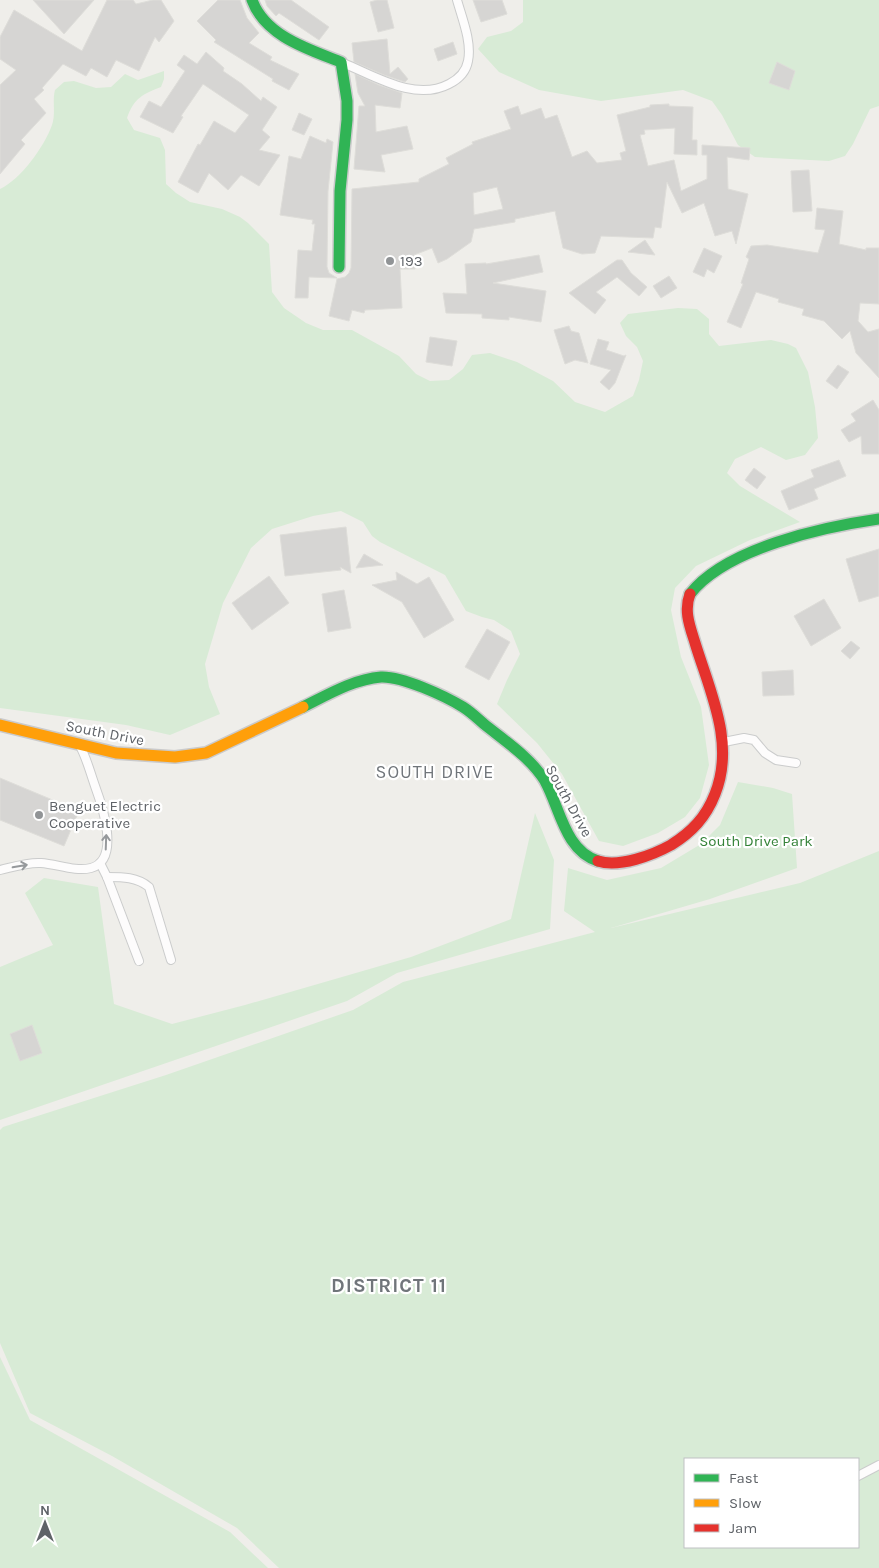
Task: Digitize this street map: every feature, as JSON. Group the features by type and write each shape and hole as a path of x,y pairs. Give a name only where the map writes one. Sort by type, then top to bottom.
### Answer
{"main road":[{"path":"252,0 254,10 272,28 300,44 341,62 346,101 346,120 340,190 339,267"},
{"name":"South Drive","path":"0,725 116,753 175,757 206,753 359,681 386,676 398,678 461,705 510,744 540,773 572,841 582,852 592,859 603,862 639,860 660,851 694,829 716,795 722,773 724,742 717,710 690,627 687,607 690,594 704,579 721,568 772,544 817,529 879,519"}],"lane":[{"path":"341,62 390,83 413,90 433,90 453,82 460,76 468,59 467,38 457,0"},
{"path":"724,742 744,738 754,740 765,753 776,760 796,763"},
{"path":"0,870 40,863 83,869 92,868 100,864 105,855 107,845 105,817 87,760 80,745"},
{"path":"100,864 107,876 139,961"},
{"path":"107,876 142,881 149,888 170,960"},
{"path":"859,1475 879,1465"}],"green space":[{"path":"523,0 879,0 879,106 870,109 845,156 829,161 755,157 738,145 712,101 683,90 601,101 539,90 499,72 478,49 487,37 511,31 523,22"},
{"path":"164,71 161,87 149,92 136,101 127,118 134,130 160,138 165,150 166,184 190,202 222,209 240,217 269,244 272,292 284,308 306,323 323,330 352,330 399,356 416,374 430,381 449,380 463,369 472,355 490,353 517,362 553,381 575,402 605,412 633,396 643,361 637,347 626,336 620,323 628,314 678,308 697,309 709,319 709,334 719,346 771,340 796,348 808,372 815,407 818,438 805,455 786,460 761,447 735,459 727,473 740,486 800,522 750,540 696,566 675,588 671,610 681,657 701,707 709,765 700,798 685,817 658,833 623,846 599,841 562,774 537,743 497,704 520,654 511,631 494,620 466,611 445,575 380,542 372,536 363,522 341,511 313,516 272,529 251,548 223,603 205,664 209,687 220,714 170,735 126,725 0,708 0,189 16,178 38,152 52,125 55,90 64,82 74,81 96,88 111,87 125,74 138,80"},
{"name":"South Drive Park","path":"738,782 773,788 792,794 797,868 710,899 611,928 800,883 879,851 879,1568 279,1568 237,1528 112,1456 30,1413 0,1343 0,1130 3,1127 166,1075 353,1010 403,982 595,932 564,911 568,868 607,880 661,868 701,844 720,825"},
{"path":"535,813 554,860 550,929 397,973 347,1001 0,1120 0,967 53,945 25,893 44,878 98,887 114,1004 172,1024 411,957 511,919"},
{"path":"0,1357 30,1420 230,1532 268,1568 0,1568"}],"building":[{"path":"33,0 94,0 64,34"},
{"path":"107,0 133,0 136,4 161,0 174,21 159,42 155,37 139,71 116,60 107,77 91,68 86,76 63,64 42,88 44,90 34,99 46,113 21,140 25,144 0,174 0,85 16,70 0,59 0,37 14,10 82,51"},
{"path":"218,0 240,0 247,18 259,33 249,43 272,57 270,60 299,74 289,90 272,81 273,79 214,42 216,40 197,21"},
{"path":"265,0 291,0 329,27 319,40 279,13 276,16 267,6"},
{"path":"387,0 394,28 378,32 370,2"},
{"path":"473,0 502,0 507,14 481,22"},
{"path":"387,39 390,74 398,67 408,79 405,82 354,62 352,43"},
{"path":"453,42 457,54 438,61 434,49"},
{"path":"206,52 224,68 223,71 242,84 261,101 263,97 277,107 262,130 270,137 259,150 280,155 259,186 241,175 228,190 209,173 198,193 178,182 198,144 200,145 214,121 235,133 249,115 203,84 181,116 183,117 173,133 140,117 149,101 161,107 185,71 177,65 184,55 197,64"},
{"path":"777,62 795,71 789,90 769,83"},
{"path":"355,74 402,93 400,108 375,105 376,132 407,126 413,149 381,155 385,172 354,169 359,106 365,106 358,93"},
{"path":"669,104 669,106 693,107 692,140 697,140 697,155 674,154 675,128 644,130 645,134 640,135 648,166 674,160 681,191 707,179 707,155 702,155 702,145 750,148 749,160 727,157 728,189 748,194 736,244 732,231 715,236 704,203 682,213 667,182 661,228 655,227 653,238 601,236 595,253 582,254 563,248 555,211 515,219 515,222 474,229 471,242 438,263 432,248 414,255 415,269 400,269 402,308 365,310 364,313 352,310 349,321 329,316 337,279 345,277 351,268 352,189 419,182 419,179 449,164 446,158 473,144 472,142 511,129 504,111 518,106 521,115 541,108 545,119 557,115 572,157 587,151 597,163 622,160 620,153 626,151 617,115 650,107 650,105","holes":["497,187 503,209 474,215 473,193"]},
{"path":"299,113 312,119 304,135 292,130"},
{"path":"310,136 326,143 327,139 333,142 328,191 327,267 329,273 337,278 309,277 308,298 295,298 298,250 312,251 315,224 312,224 313,220 280,215 289,156 301,159"},
{"path":"809,170 812,211 793,212 791,171"},
{"path":"817,208 843,211 839,244 866,250 866,248 879,248 879,304 860,303 858,321 868,332 879,329 879,378 856,353 850,331 842,339 824,321 802,315 804,309 778,302 779,299 756,292 741,328 727,322 743,284 741,283 749,259 746,257 751,246 767,245 818,253 825,230 815,229"},
{"path":"645,240 655,255 628,252"},
{"path":"704,248 722,256 714,273 707,269 704,277 693,272"},
{"path":"539,255 543,272 493,283 546,291 541,322 509,317 509,320 482,318 482,314 446,313 443,293 467,294 465,264 486,264"},
{"path":"617,260 622,260 631,273 647,287 639,296 617,277 596,292 606,300 595,314 569,293"},
{"path":"669,276 677,288 661,298 653,286"},
{"path":"569,326 571,331 579,333 588,363 575,360 565,364 554,330"},
{"path":"430,337 457,341 452,366 426,362"},
{"path":"598,339 609,342 606,350 626,355 615,383 609,390 600,382 611,370 590,364"},
{"path":"838,365 849,372 837,389 826,381"},
{"path":"873,400 879,410 879,454 862,454 861,436 849,442 841,430 856,421 851,414"},
{"path":"839,460 846,476 814,489 818,499 789,510 781,491 814,477 811,470"},
{"path":"754,468 766,477 757,489 745,480"},
{"path":"346,527 351,573 340,567 341,570 285,576 280,535"},
{"path":"879,549 879,596 859,602 846,559"},
{"path":"364,554 383,565 356,568"},
{"path":"396,572 417,584 429,577 454,620 424,638 402,602 372,585 397,580"},
{"path":"269,576 289,603 252,630 232,603"},
{"path":"344,590 351,628 328,632 322,594"},
{"path":"824,599 841,628 811,646 794,616"},
{"path":"487,629 510,642 489,680 465,667"},
{"path":"851,641 860,648 850,659 841,651"},
{"path":"793,670 794,695 763,696 762,672"},
{"name":"Benguet Electric Cooperative","path":"0,778 79,811 64,846 0,820"},
{"path":"32,1025 42,1053 20,1061 10,1034"}],"traffic: fast":[{"path":"252,0 258,12 277,32 289,40 341,62 347,101 347,120 340,191 339,267"},
{"path":"690,594 706,578 727,564 751,552 804,534 879,519"},
{"path":"303,707 351,684 371,678 381,677 400,680 435,692 463,707 533,765 545,781 571,838 587,856 598,861"}],"traffic: slow":[{"path":"0,725 116,753 175,757 206,753 303,707"}],"traffic: jam":[{"path":"598,861 606,863 626,862 655,853 671,845 698,823 715,794 721,775 723,757 722,738 714,701 688,620 687,607 690,594"}],"place":[{"name":"193","path":"390,261"},
{"name":"Benguet Electric Cooperative","path":"39,815"}],"district":[{"name":"SOUTH DRIVE","path":"435,772"},
{"name":"DISTRICT 11","path":"389,1285"}]}
